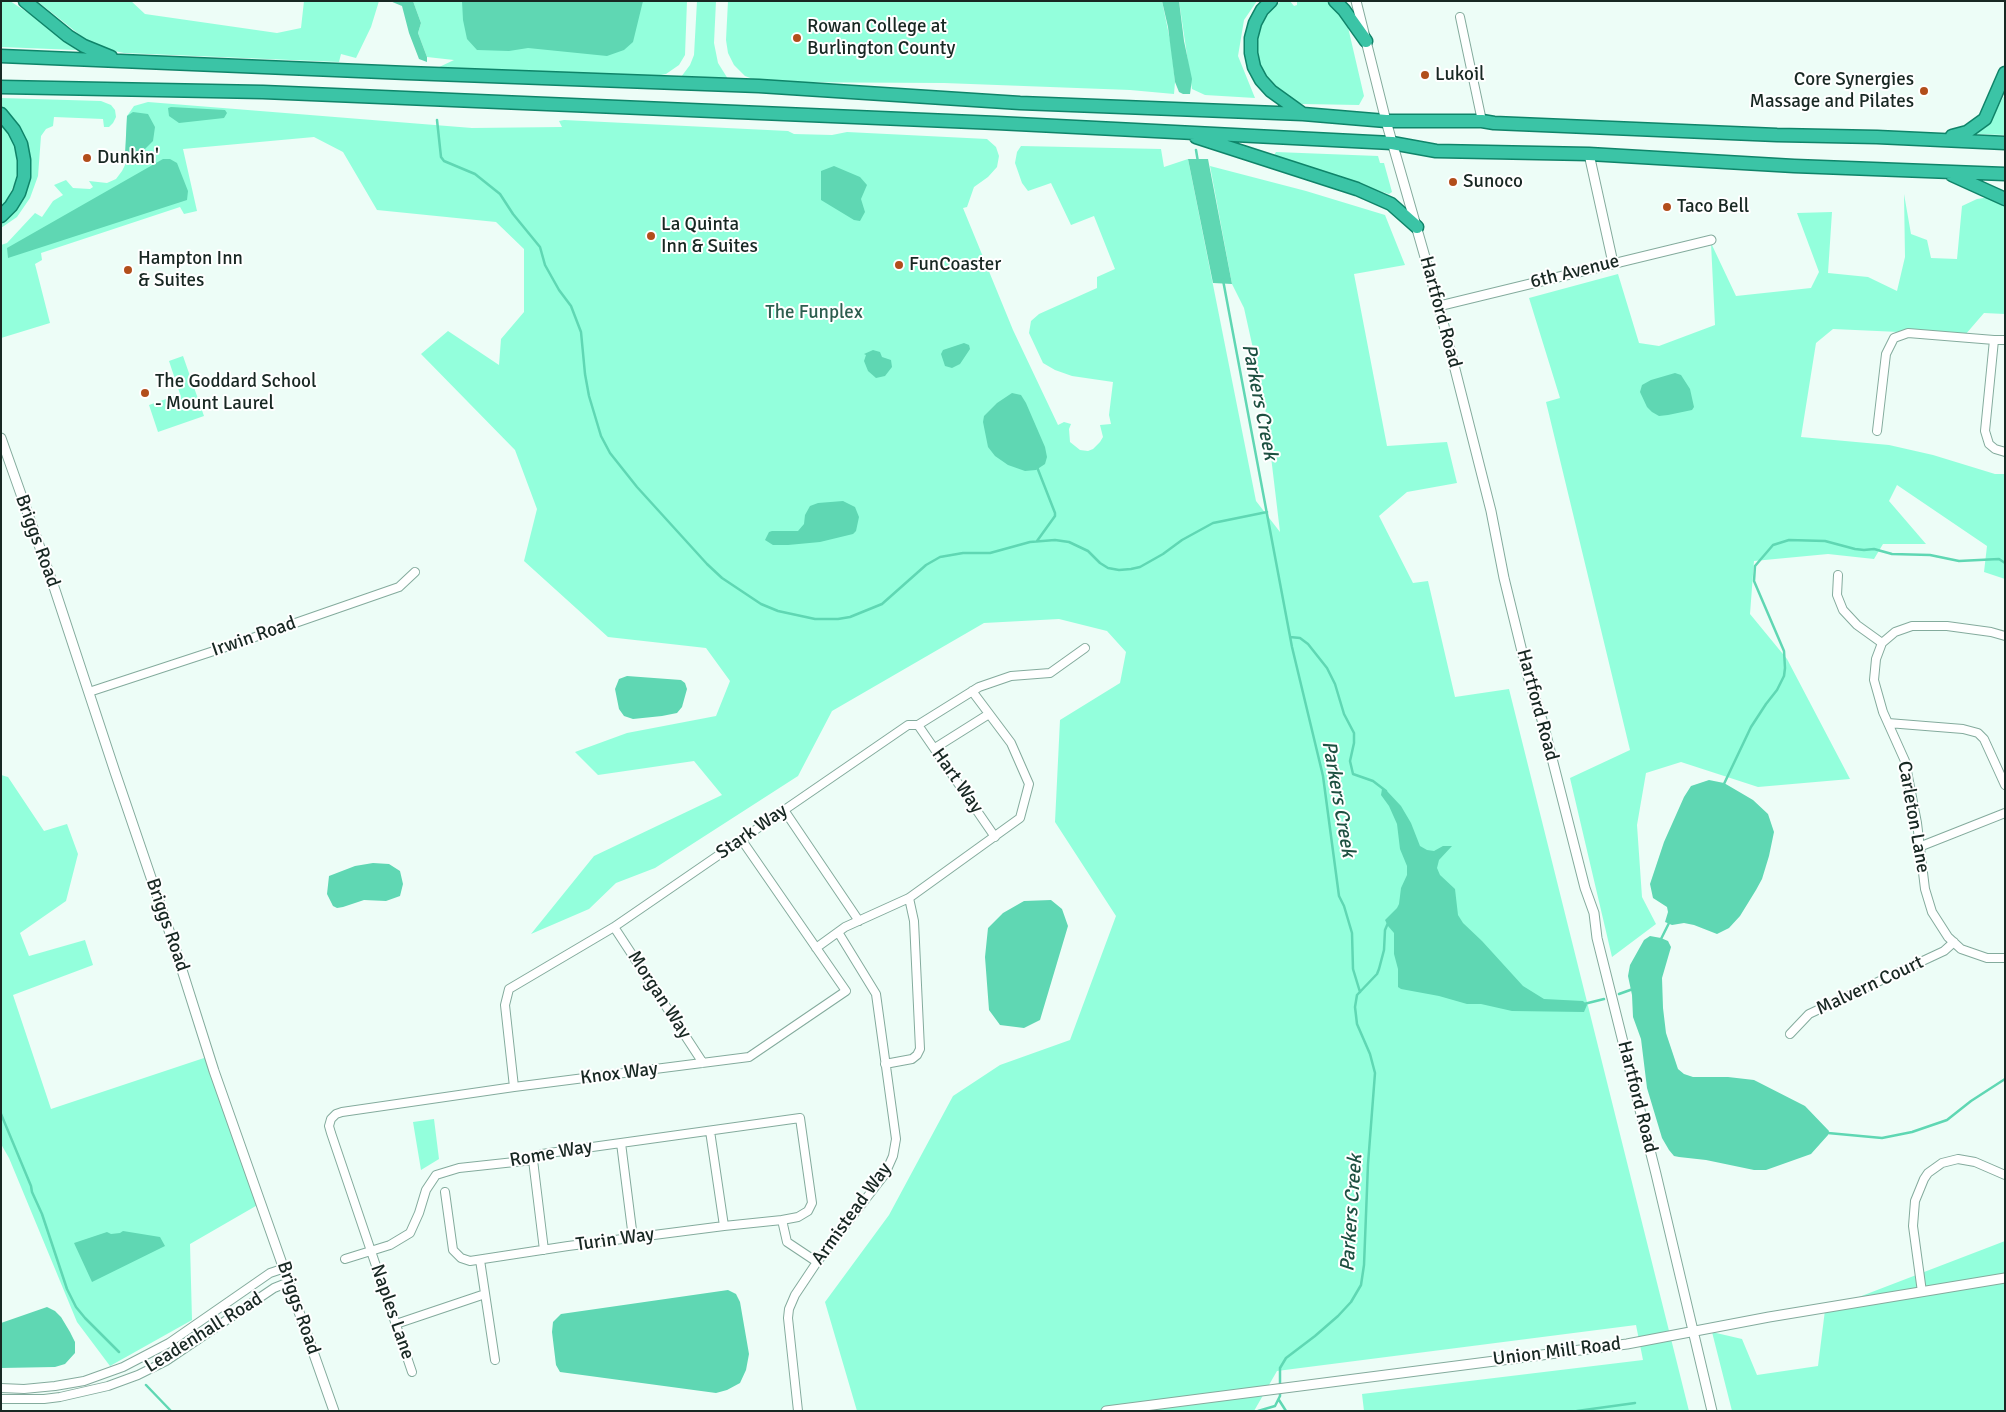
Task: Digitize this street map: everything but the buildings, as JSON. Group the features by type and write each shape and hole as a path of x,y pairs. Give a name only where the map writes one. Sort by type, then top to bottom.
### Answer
{"highway":[{"path":"25,1 84,46 121,60"},
{"path":"1271,1 1262,10 1254,23 1251,53 1254,67 1271,91 1303,114"},
{"path":"1335,1 1344,10 1366,41"},
{"path":"1,56 759,86 1020,103 1303,114 1386,121 1482,121 1504,124 1777,135 1941,139 2005,143"},
{"path":"1941,139 1967,132 1985,119 2005,73"},
{"path":"1,87 263,92 1177,131 1392,143 1436,150 1589,154 1794,166 2005,174"},
{"path":"1,114 14,130 24,160 24,177 19,193 11,206 1,216"},
{"path":"1177,131 1357,189 1391,204 1417,226"},
{"path":"1946,172 2005,199"}],"street":[{"name":"Hartford Road","path":"1356,1 1386,121 1439,306 1491,511 1504,578 1528,676 1543,723 1585,888 1594,913 1597,938 1712,1411"},
{"path":"1460,16 1482,121"},
{"path":"1589,154 1613,263"},
{"name":"6th Avenue","path":"1439,306 1711,240"},
{"path":"1877,431 1886,354 1894,338 1908,333 2005,340"},
{"path":"1994,340 1985,431 1989,444 1995,449 2005,452"},
{"name":"Briggs Road","path":"1,438 56,590 214,1071 334,1411"},
{"name":"Irwin Road","path":"89,692 237,644 399,587 414,572"},
{"path":"1838,575 1837,595 1843,610 1857,625 1882,643 1895,632 1912,626 1947,626 2005,636"},
{"name":"Carleton Lane","path":"1882,643 1876,659 1874,680 1888,723 1905,761 1917,823 1925,890 1932,912 1943,930 1961,949 1977,956 2005,958"},
{"name":"Stark Way","path":"514,1087 505,1005 509,989 614,927 908,725 918,725 972,691 1011,676 1050,673 1085,648"},
{"path":"816,948 838,932 909,898 1020,818 1029,784 1011,743 972,691"},
{"path":"935,748 989,714"},
{"path":"1888,723 1963,729 1978,734 1984,739 2005,785"},
{"name":"Hart Way","path":"918,725 996,837"},
{"path":"784,810 859,921"},
{"path":"1919,847 2005,813"},
{"name":"Knox Way","path":"371,1252 329,1126 331,1119 336,1114 514,1087 749,1057 846,991 741,839"},
{"path":"885,1064 912,1059 918,1055 920,1049 914,921 909,898"},
{"name":"Morgan Way","path":"614,927 703,1063"},
{"name":"Armistead Way","path":"798,1411 788,1318 795,1294 817,1262 885,1174 893,1156 896,1140 876,994 838,932"},
{"name":"Malvern Court","path":"1790,1034 1809,1014 1944,951 1954,942"},
{"name":"Rome Way","path":"345,1258 390,1245 410,1233 426,1190 436,1175 458,1168 533,1160 542,1154 800,1118"},
{"name":"Turin Way","path":"444,1192 453,1250 461,1258 470,1262 544,1250 798,1217 808,1211 812,1203 800,1118"},
{"path":"710,1131 724,1226"},
{"path":"621,1143 633,1238"},
{"path":"1922,1292 1913,1226 1916,1201 1928,1173 1942,1163 1958,1159 1975,1162 2005,1175"},
{"path":"533,1160 544,1250"},
{"path":"782,1220 786,1242 817,1262"},
{"name":"Naples Lane","path":"371,1252 412,1372"},
{"path":"480,1260 495,1360"},
{"name":"Leadenhall Road","path":"1,1388 24,1389 55,1386 84,1381 123,1367 169,1343 270,1273 285,1268"},
{"name":"Union Mill Road","path":"1106,1411 1337,1382 1559,1351 1594,1348 1692,1333 1769,1317 2005,1278"},
{"name":"Leadenhall Road","path":"1,1399 60,1397 108,1386 138,1375 172,1357 274,1288 289,1282"},
{"path":"396,1324 485,1294"}],"green space":[{"path":"1,1 10,1 42,22 76,50 1,47"},
{"path":"37,1 131,1 145,14 277,33 301,28 304,1 379,1 371,27 356,58 341,54 339,62 124,53 105,49 85,39"},
{"path":"413,1 687,1 685,55 679,65 666,74 655,76 435,69 454,60 427,57 418,33 421,23"},
{"path":"697,1 716,1 714,43 718,63 728,79 681,77 690,65 694,55"},
{"path":"728,1 1162,1 1171,45 1175,82 1174,94 1130,90 944,83 761,82 745,76 734,65 728,53 726,40"},
{"path":"1179,1 1257,1 1244,20 1238,56 1255,98 1205,95 1192,89"},
{"path":"1281,1 1290,1 1294,6 1297,5 1297,1 1328,1 1341,13 1347,23 1364,96 1359,105 1302,104 1285,96 1265,74 1257,57 1256,45 1259,28 1272,9"},
{"path":"2005,94 2005,135 1975,134 1992,118"},
{"path":"1,98 101,101 111,105 115,110 116,117 109,127 104,127 103,119 54,117 53,126 46,129 41,136 38,176 30,198 17,217 1,228 1,219 27,187 29,150 14,119 1,106"},
{"name":"The Funplex","path":"148,102 472,128 562,127 559,121 564,120 788,131 794,134 832,135 847,132 987,139 996,147 999,156 997,167 988,177 974,187 967,207 963,208 1013,330 1058,425 1064,422 1071,424 1069,429 1070,442 1080,450 1088,451 1093,449 1103,437 1100,425 1111,424 1109,415 1113,382 1072,376 1043,363 1029,333 1031,321 1039,314 1097,288 1097,277 1115,269 1094,216 1071,225 1051,183 1028,191 1022,183 1015,163 1017,152 1021,146 1161,149 1164,167 1188,159 1256,501 1280,532 1264,398 1244,308 1232,284 1210,166 1306,191 1385,215 1405,265 1354,274 1387,446 1447,442 1457,483 1407,492 1379,516 1413,583 1428,581 1455,697 1509,689 1689,1411 1364,1411 1362,1394 1643,1360 1636,1325 1277,1371 1254,1411 857,1411 825,1302 889,1215 953,1096 1000,1065 1070,1040 1116,916 1055,822 1060,720 1120,683 1126,652 1107,631 1059,619 984,623 832,711 798,776 655,868 616,883 589,909 531,934 594,856 722,795 694,761 598,775 575,752 627,733 716,716 730,681 706,648 608,637 524,561 537,509 515,450 421,354 448,331 499,365 501,339 524,312 524,249 496,222 377,210 343,152 314,137 183,149 197,211 184,214 180,207 41,253 42,260 35,264 50,323 1,338 1,245 7,243 35,213 42,217 53,201 63,195 54,185 66,180 73,188 90,189 93,187 89,181 107,183 116,179 125,165 127,116 134,106"},
{"path":"1,122 13,138 19,173 5,205 1,208"},
{"path":"1276,152 1378,156 1380,163 1384,163 1392,192 1389,194 1278,160 1273,157"},
{"path":"1904,194 1911,234 1927,240 1931,258 1957,259 1962,206 1977,199 1990,197 2005,205 2005,314 1984,313 1965,335 1833,329 1816,343 1801,437 1889,445 1933,455 1995,474 2005,474 2005,579 1984,572 1987,546 1897,485 1889,501 1926,544 1883,544 1874,559 1828,554 1754,561 1750,614 1787,659 1850,779 1758,787 1681,762 1646,773 1637,825 1642,897 1656,924 1612,957 1570,778 1630,750 1546,402 1560,398 1529,298 1618,274 1639,343 1659,346 1715,325 1711,243 1736,296 1811,288 1819,272 1797,213 1832,212 1828,273 1868,277 1897,291 1905,257"},
{"path":"183,356 204,416 158,432 149,405 180,394 169,361"},
{"path":"1,775 8,777 44,831 67,824 78,854 66,901 20,933 29,956 85,940 93,965 13,995 51,1109 213,1055 261,1203 190,1244 192,1320 110,1366 77,1322 9,1158 1,1144"},
{"path":"434,1119 439,1159 421,1170 413,1122"},
{"path":"2005,1241 2005,1411 1732,1411 1712,1332 1742,1339 1757,1375 1818,1366 1825,1310"}],"shaded area":[{"path":"390,1 413,1 421,23 418,33 427,62 419,59 409,33 402,6"},
{"path":"462,1 643,1 633,42 624,50 607,56 528,48 509,51 477,50 467,39"},
{"path":"1162,1 1179,1 1184,41 1192,79 1190,94 1179,92 1175,82 1168,27"},
{"path":"168,108 225,110 227,113 224,118 179,123 169,116"},
{"path":"133,112 148,114 155,127 153,141 145,149 125,155 127,116"},
{"path":"163,159 170,159 177,163 188,191 187,200 8,258 7,248"},
{"path":"1188,159 1208,159 1232,284 1213,283"},
{"path":"834,166 860,177 867,185 861,199 865,212 860,221 854,220 821,200 821,171"},
{"path":"964,343 969,345 970,349 960,364 952,368 945,366 941,354 943,350"},
{"path":"873,350 880,352 882,357 891,360 892,367 885,376 876,378 868,371 864,361 866,355 864,354"},
{"path":"1675,373 1681,375 1690,389 1694,407 1692,410 1659,416 1647,407 1640,392 1642,385 1651,380"},
{"path":"1012,393 1021,395 1026,403 1045,447 1047,457 1045,464 1036,470 1025,471 1008,465 995,456 988,447 983,422 984,416 997,403"},
{"path":"843,501 855,507 859,517 856,531 853,534 820,542 788,545 773,545 765,540 769,532 772,531 798,531 804,524 805,515 810,506 818,503"},
{"path":"627,676 681,680 685,683 687,689 682,707 677,713 662,716 633,719 624,716 619,709 615,689 619,679"},
{"path":"1709,780 1724,783 1753,800 1768,814 1774,832 1762,879 1756,890 1740,916 1729,928 1717,934 1694,925 1684,923 1672,925 1665,922 1668,912 1667,907 1653,898 1650,884 1664,842 1684,797 1691,786"},
{"path":"1382,789 1386,790 1401,806 1411,823 1420,846 1434,851 1443,846 1452,846 1439,860 1437,868 1440,875 1455,889 1458,915 1463,923 1523,986 1544,999 1583,1001 1587,1005 1584,1012 1512,1011 1481,1004 1467,1004 1398,987 1398,969 1394,954 1394,933 1385,920 1399,904 1401,888 1407,875 1407,866 1400,849 1397,824 1389,806 1381,795"},
{"path":"373,863 389,864 400,871 403,884 400,896 386,901 364,900 343,907 337,908 333,906 327,894 329,876 355,866"},
{"path":"1051,900 1062,909 1068,926 1040,1020 1024,1028 1000,1025 989,1010 985,957 988,928 1003,913 1024,901"},
{"path":"1650,936 1668,941 1671,947 1662,978 1663,1008 1666,1033 1678,1069 1684,1074 1693,1077 1728,1077 1754,1080 1805,1106 1829,1131 1828,1135 1811,1154 1766,1170 1754,1170 1706,1160 1674,1156 1669,1150 1662,1138 1647,1088 1641,1039 1633,1017 1632,995 1628,976 1630,965 1644,940"},
{"path":"123,1231 160,1237 165,1246 92,1282 74,1243 107,1232 111,1234"},
{"path":"728,1290 736,1294 740,1302 749,1354 746,1370 740,1383 727,1390 716,1393 560,1372 556,1365 552,1332 553,1322 561,1314"},
{"path":"47,1307 61,1317 75,1342 75,1353 65,1364 55,1367 1,1368 1,1323"}],"waterway":[{"path":"437,120 441,157 444,161 475,174 500,194 513,214 540,247 545,265 559,290 571,306 581,332 589,396 601,436 610,453 637,487 707,564 722,578 761,604 778,611 815,619 850,617 882,604 926,565 940,557 963,553 990,553 1030,542 1055,540 1069,542 1088,551 1108,568 1119,570 1131,569 1140,567 1213,523 1267,512"},
{"name":"Parkers Creek","path":"1196,150 1198,162"},
{"name":"Parkers Creek","path":"1223,280 1292,647 1323,776 1339,896 1352,933 1353,969 1360,992"},
{"path":"1037,467 1055,516 1037,541"},
{"path":"1723,786 1751,727 1777,690 1784,676 1784,651 1754,581 1755,566 1773,545 1789,540 1825,541 1855,549 1874,549 1892,554 1930,555 1959,561 1999,559 2005,563"},
{"path":"1290,637 1300,638 1308,644 1327,668 1335,684 1344,714 1354,733 1350,761 1353,774 1373,781 1386,791"},
{"path":"1660,941 1670,921"},
{"name":"Parkers Creek","path":"1280,1386 1280,1368 1286,1358 1338,1316 1351,1302 1361,1285 1364,1265 1368,1164 1375,1073 1370,1054 1357,1024 1355,1007 1357,995 1377,974 1379,969 1384,950 1385,930 1388,923"},
{"path":"1619,994 1633,989"},
{"path":"1584,1004 1604,999"},
{"path":"1828,1133 1882,1138 1912,1132 1947,1120 1971,1101 2005,1079"},
{"path":"1,1114 42,1214 67,1289 76,1307 85,1318 119,1352"},
{"path":"146,1385 171,1411"},
{"name":"Parkers Creek","path":"1258,1411 1275,1406 1280,1392"},
{"path":"1279,1400 1286,1411"},
{"path":"1577,1411 1635,1403"}],"place":[{"name":"Rowan College at Burlington County","path":"797,38"},
{"name":"Lukoil","path":"1425,75"},
{"name":"Core Synergies Massage and Pilates","path":"1924,91"},
{"name":"Dunkin'","path":"87,158"},
{"name":"Sunoco","path":"1453,182"},
{"name":"Taco Bell","path":"1667,207"},
{"name":"La Quinta Inn & Suites","path":"651,236"},
{"name":"FunCoaster","path":"899,265"},
{"name":"Hampton Inn & Suites","path":"128,270"},
{"name":"The Goddard School - Mount Laurel","path":"145,393"}]}
